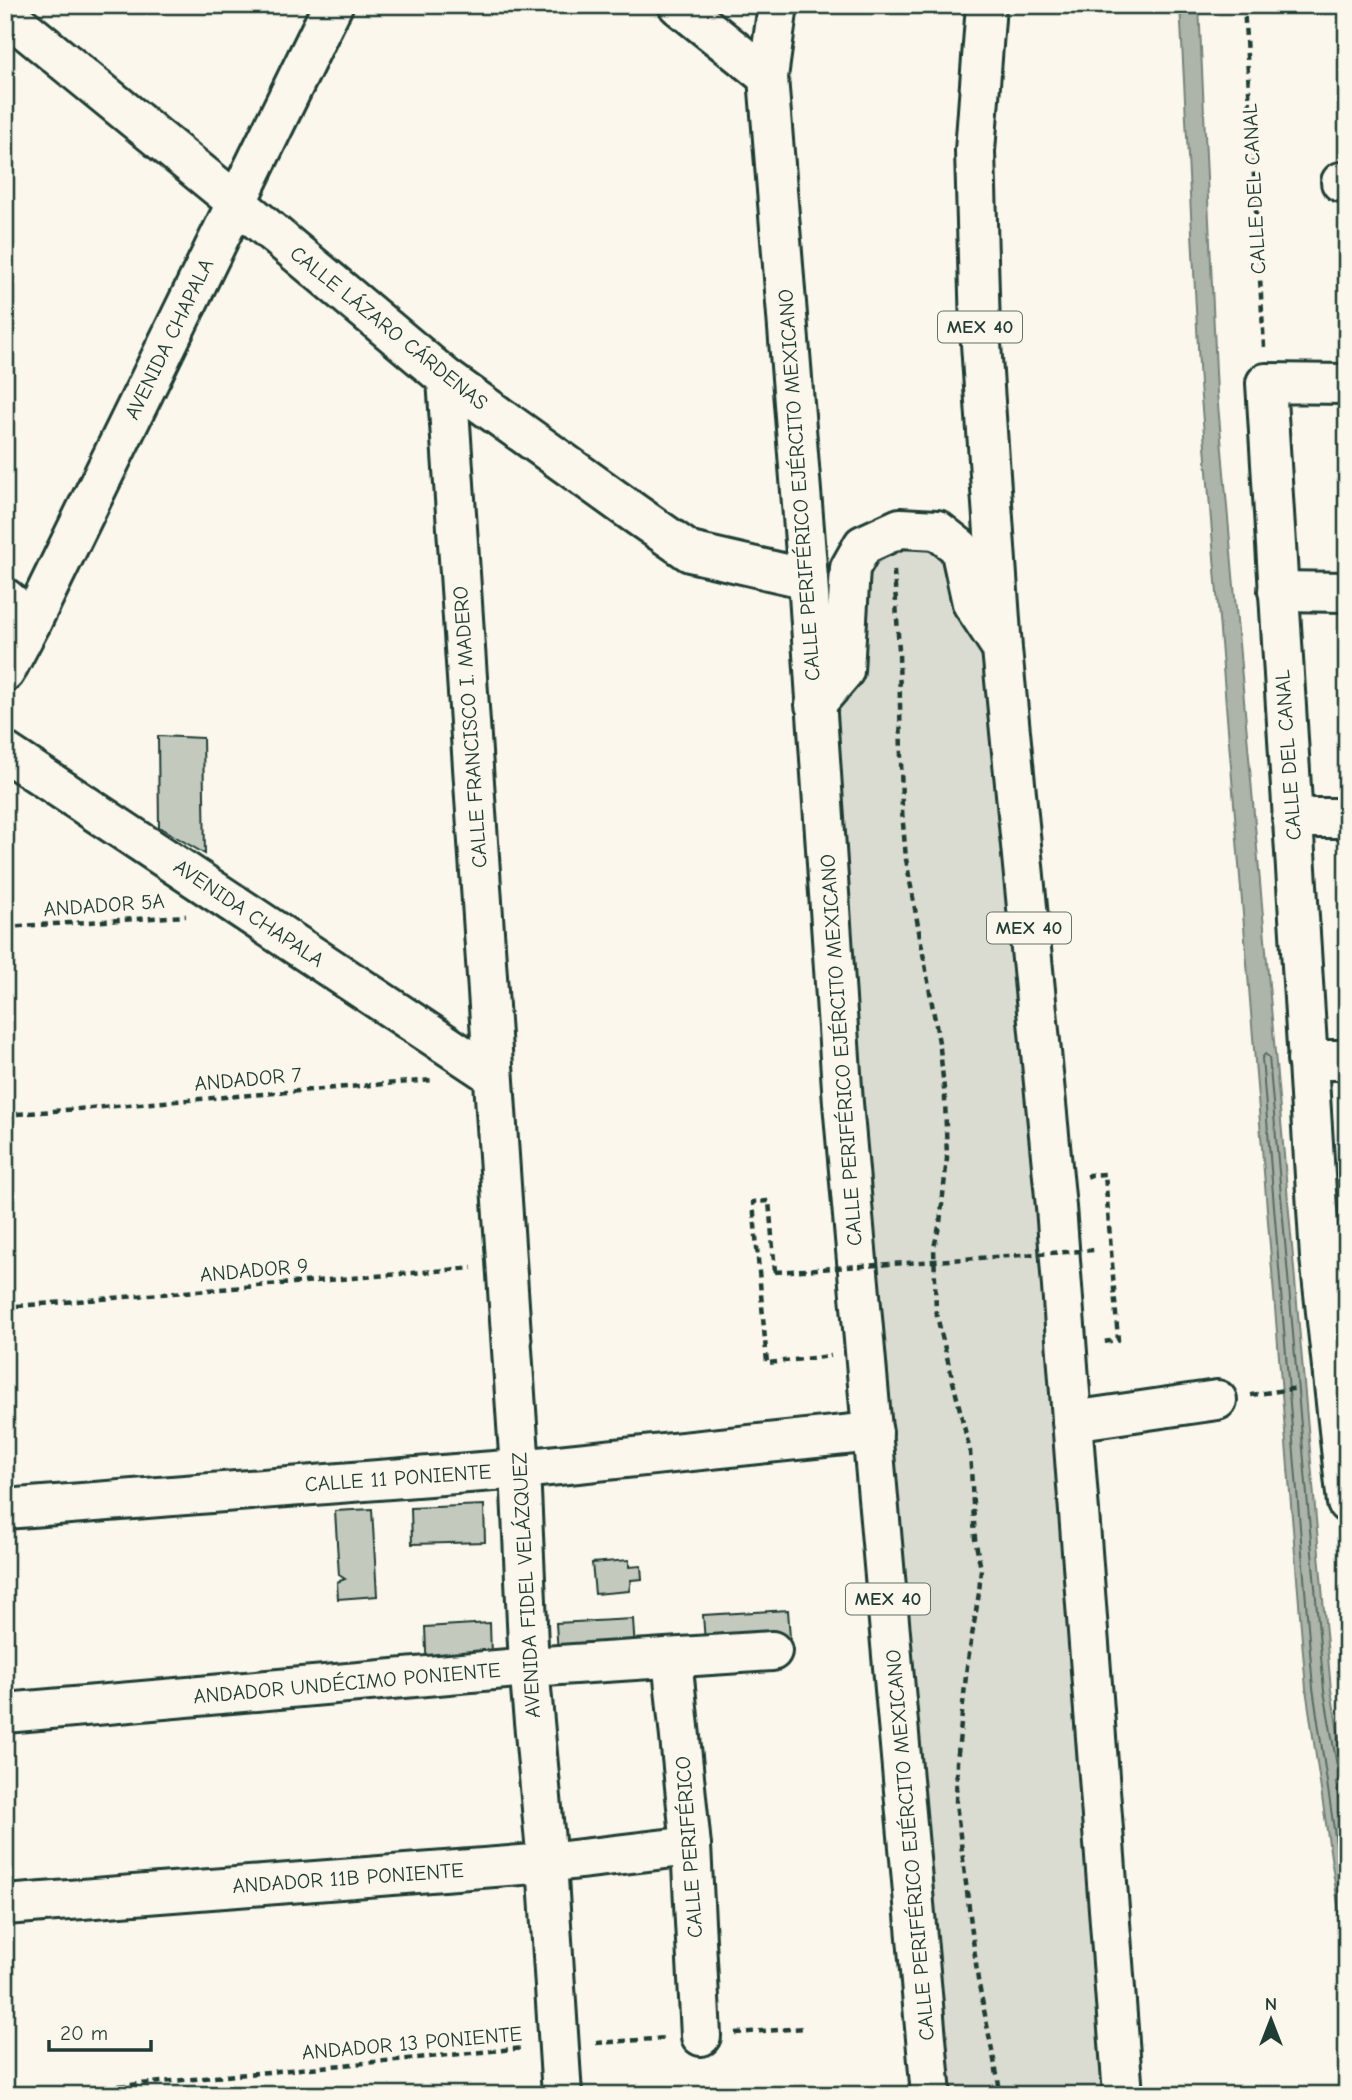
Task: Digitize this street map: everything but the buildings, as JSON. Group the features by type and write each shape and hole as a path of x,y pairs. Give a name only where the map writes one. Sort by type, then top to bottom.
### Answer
{"main road":[{"name":"AVENIDA CHAPALA","path":"5,672 19,610 236,202 332,5"},
{"path":"678,5 768,78"},
{"name":"CALLE PERIFÉRICO EJÉRCITO MEXICANO","path":"778,5 768,78 808,579 843,1103 931,2095"},
{"name":"MEX 40","path":"986,5 975,151 980,329 1002,649 1053,1180 1123,2095"},
{"name":"CALLE LÁZARO CÁRDENAS","path":"5,13 447,379 690,552 808,579"},
{"name":"CALLE FRANCISCO I. MADERO","path":"447,379 492,1075"},
{"path":"1266,383 1347,384"},
{"name":"CALLE DEL CANAL","path":"1266,383 1307,1060 1333,1257 1345,1480"},
{"path":"815,705 844,671 850,568 863,545 900,528 937,530 960,548 972,603 1002,649"},
{"path":"1278,591 1347,592"},
{"name":"AVENIDA CHAPALA","path":"5,752 492,1075"},
{"path":"1292,818 1347,818"},
{"path":"1307,1060 1347,1060"},
{"name":"AVENIDA FIDEL VELÁZQUEZ","path":"492,1075 520,1469 529,1667 547,1863 562,2095"},
{"path":"1072,1421 1217,1400"},
{"name":"CALLE 11 PONIENTE","path":"5,1509 520,1469 873,1432"},
{"name":"ANDADOR UNDÉCIMO PONIENTE","path":"5,1713 529,1667 772,1651"},
{"name":"CALLE PERIFÉRICO","path":"672,1658 691,1846 701,2036"},
{"name":"ANDADOR 11B PONIENTE","path":"5,1905 547,1863 691,1846"}],"path":[{"name":"CALLE DEL CANAL","path":"1244,5 1266,383"},
{"path":"894,565 906,859 940,1048 946,1099 947,1158 940,1223 934,1247 936,1312 970,1451 975,1539 981,1569 967,1666 957,1762 956,1803 978,1980 1001,2095"},
{"name":"ANDADOR 5A","path":"5,927 194,915"},
{"name":"ANDADOR 7","path":"5,1115 437,1080"},
{"path":"1066,1345 1118,1340 1105,1174 1089,1175 1090,1188"},
{"path":"866,1353 767,1363 753,1202 769,1201 775,1272 1095,1250"},
{"name":"ANDADOR 9","path":"5,1307 505,1265"},
{"path":"1256,1394 1297,1388"},
{"name":"ANDADOR 13 PONIENTE","path":"23,2095 558,2045 804,2028"}],"shaded area":[{"path":"905,548 929,549 952,569 993,654 1114,2095 934,2095 825,711 864,578 876,555"}],"water":[{"path":"1180,5 1199,5 1217,393 1331,1690 1347,1784 1347,1965 1306,1689 1200,385"}]}
